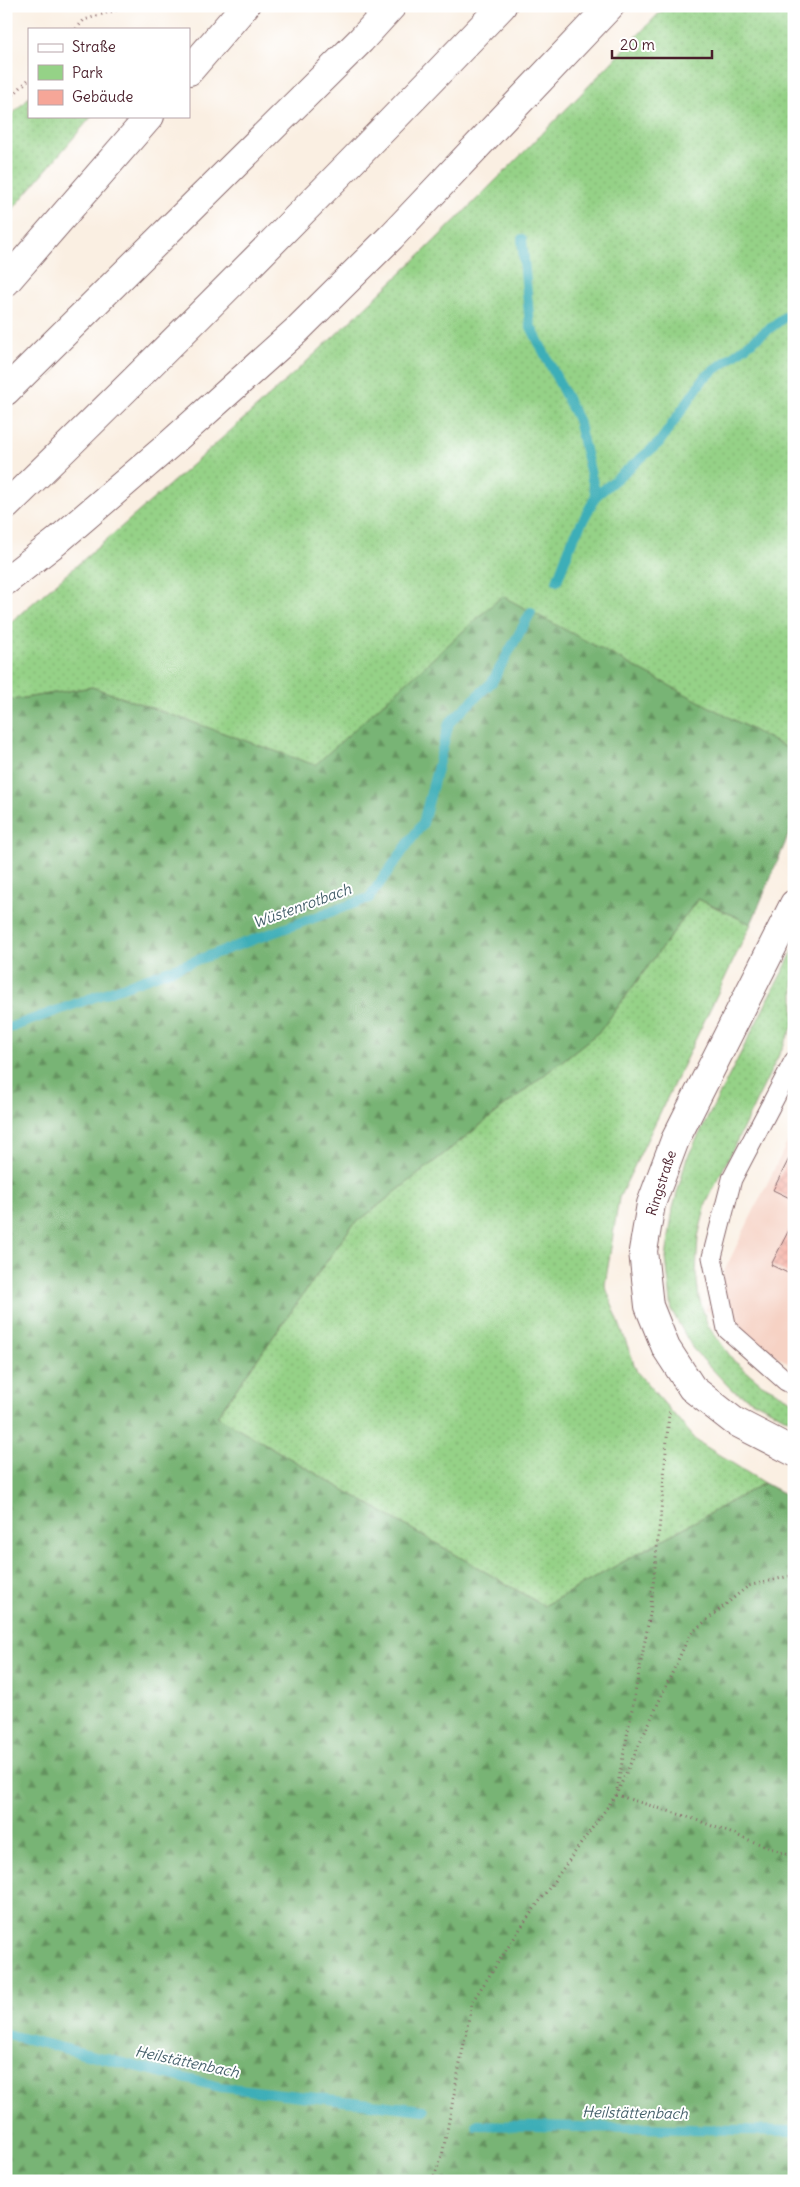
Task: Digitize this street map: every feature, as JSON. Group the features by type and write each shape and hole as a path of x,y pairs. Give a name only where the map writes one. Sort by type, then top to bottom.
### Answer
{"main road":[{"path":"190,70 245,6"},
{"path":"6,391 347,54 392,6"},
{"path":"6,506 136,380 394,120 502,6"},
{"path":"6,581 56,542 170,444 296,331 391,237 610,6"},
{"path":"6,282 148,118"},
{"name":"Ringstraße","path":"794,904 675,1140 651,1204 643,1251 649,1306 666,1348 692,1388 734,1421 794,1452"}],"lane":[{"path":"794,1061 732,1179 712,1257 727,1329 786,1382 794,1385"}],"path":[{"path":"77,28 84,20 129,6"},
{"path":"6,102 28,80"},
{"path":"616,1795 650,1614 662,1501 668,1413 692,1388"},
{"path":"432,2181 442,2156 472,2002 526,1920 616,1795 690,1634 748,1586 794,1575"},
{"path":"616,1795 691,1818 794,1856"}],"shaded area":[{"path":"794,1129 794,1367 705,1310"}],"green space":[{"path":"666,6 794,6 794,752 502,597 315,766 92,687 6,701 6,626 248,415 366,306 505,172"},
{"path":"28,98 28,118 90,118 6,217 6,121"},
{"path":"502,596 794,752 794,822 751,924 698,899 600,1031 351,1227 217,1416 544,1606 764,1483 794,1499 794,2181 6,2181 6,701 92,687 315,765"},
{"path":"698,899 751,924 619,1198 605,1285 637,1372 697,1441 764,1483 544,1606 217,1416 351,1227 600,1031"},
{"path":"794,949 794,1024 706,1204 698,1237 696,1273 699,1298 708,1326 734,1361 762,1384 794,1401 794,1422 732,1390 693,1349 672,1311 666,1258 673,1208 686,1160"}],"building":[{"path":"794,1149 794,1200 773,1190"},
{"path":"794,1220 794,1276 771,1265"}],"waterway":[{"path":"522,239 530,325 578,420 596,496"},
{"path":"557,581 572,541 596,496 659,443 704,378 794,310"},
{"name":"Wüstenrotbach","path":"6,1029 369,898 423,823 449,723 492,682 531,612"},
{"name":"Heilstättenbach","path":"6,2034 220,2087 424,2110"},
{"name":"Heilstättenbach","path":"476,2125 794,2131"}]}
